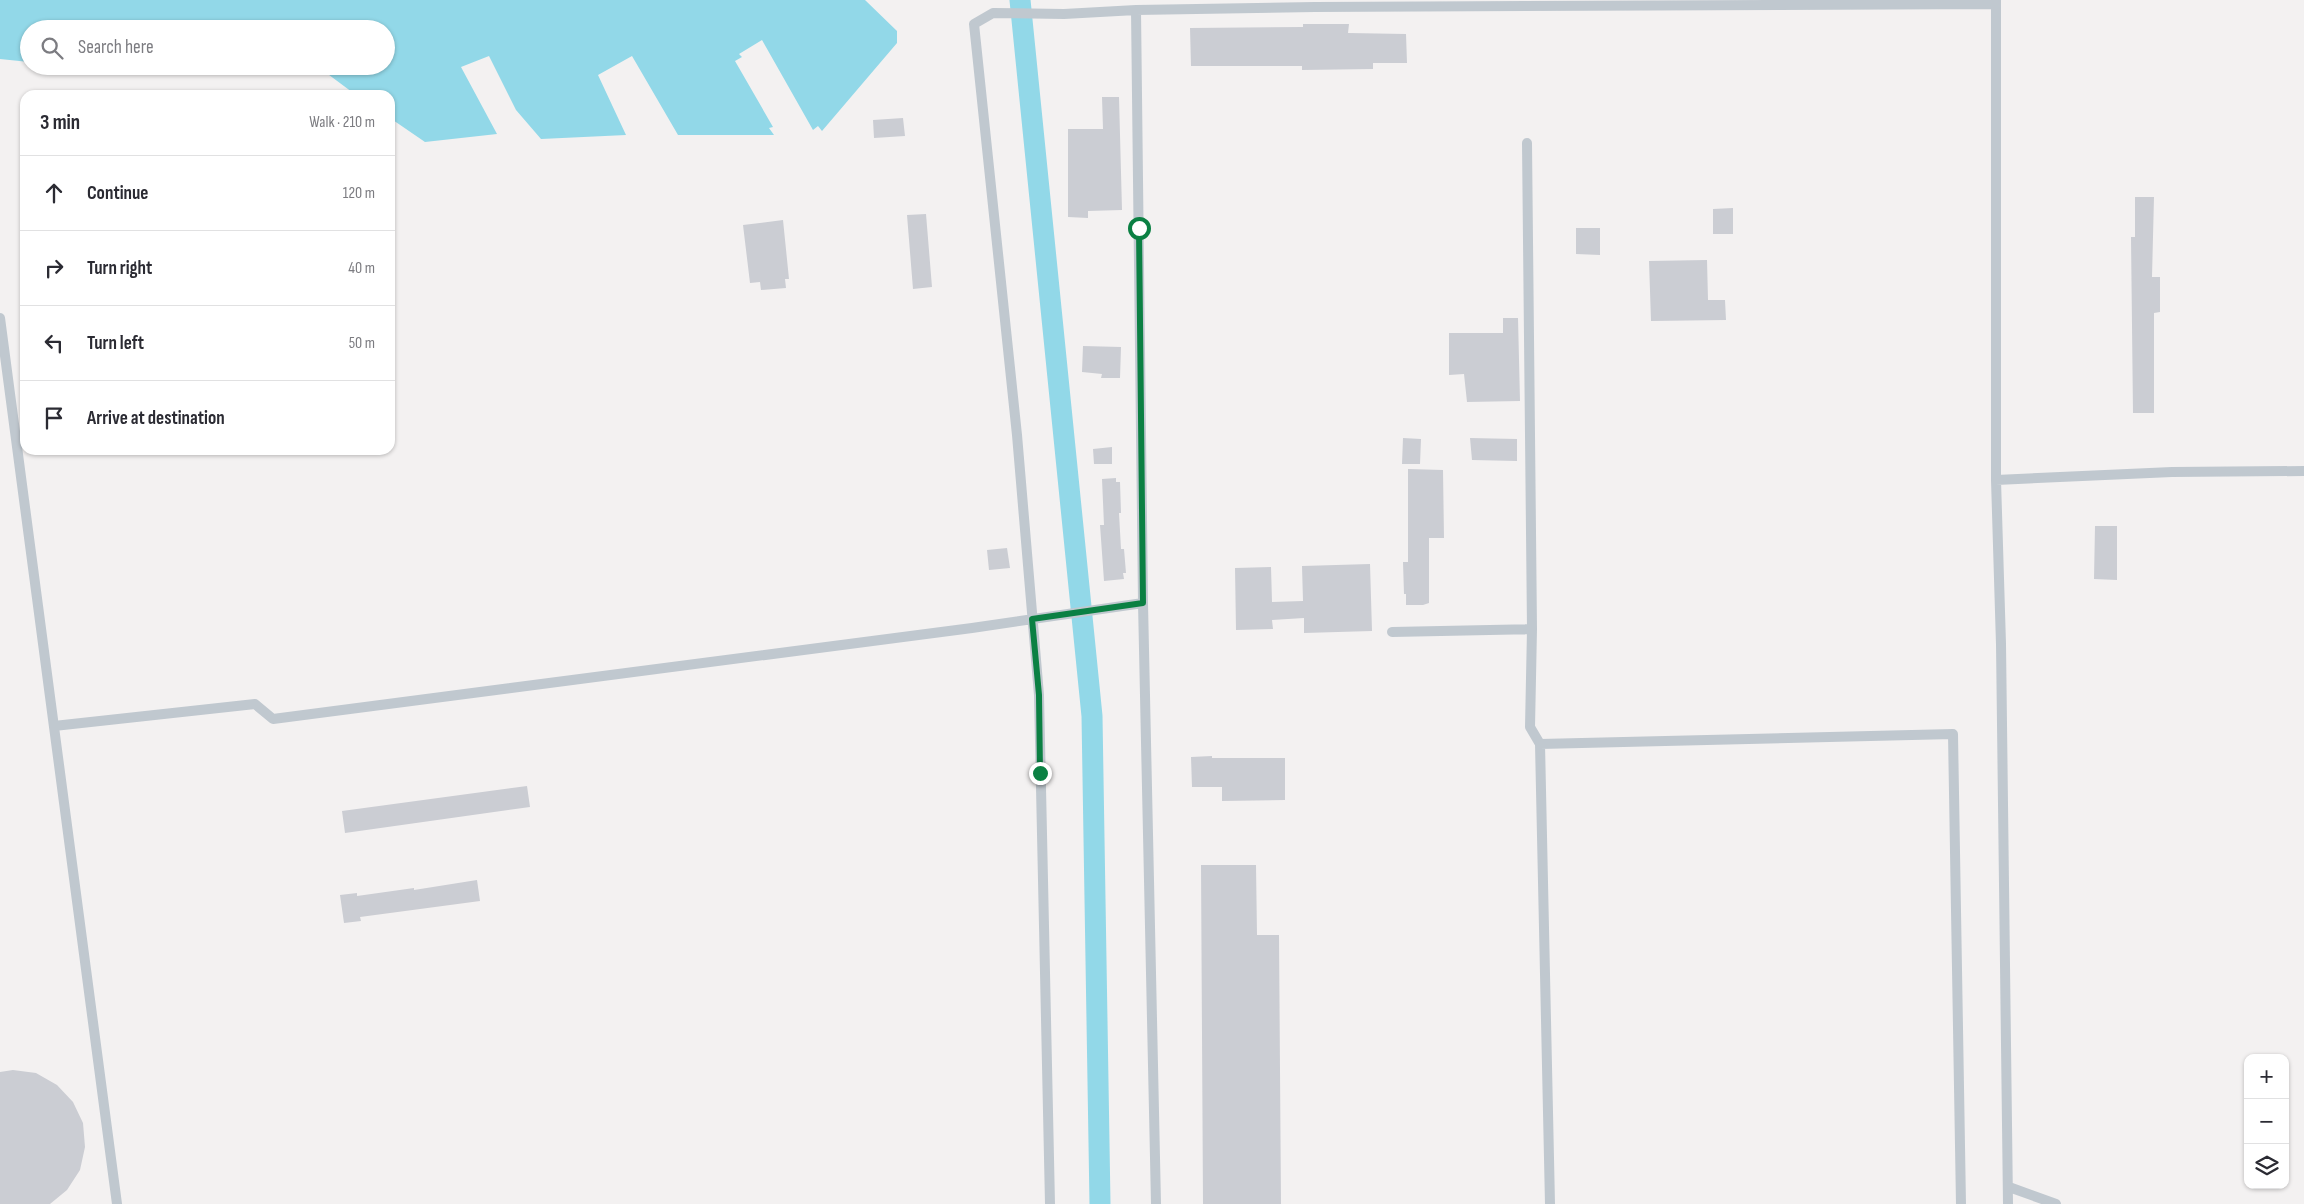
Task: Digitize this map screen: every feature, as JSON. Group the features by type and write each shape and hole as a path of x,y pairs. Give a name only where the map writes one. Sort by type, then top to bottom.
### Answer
{"lane":[{"path":"1050,1204 1039,695 1017,435 974,24 992,13 1064,14 1136,10 1314,7 1996,2 1996,480 2001,654 2008,1204"},
{"path":"1136,10 1140,603 1156,1204"},
{"path":"1527,143 1532,629 1530,727 1540,744 1550,1204"},
{"path":"0,318 117,1204"},
{"path":"1996,480 2172,472 2304,471"},
{"path":"54,726 255,704 273,718 1032,619 1140,603"},
{"path":"1392,632 1532,629"},
{"path":"1540,744 1953,734 1961,1204"},
{"path":"2009,1187 2056,1204"}],"water":[{"path":"0,0 865,0 897,31 897,43 822,131 818,126 813,130 762,40 739,54 742,57 735,61 773,127 769,128 774,135 678,135 632,56 598,75 626,135 541,139 516,110 489,56 461,67 497,134 425,142 395,121 395,90 349,90 329,75 395,75 395,20 20,20 20,61 0,59"}],"building":[{"path":"1303,24 1349,24 1348,33 1406,34 1407,63 1373,63 1373,69 1302,70 1302,66 1191,66 1190,28 1303,27"},
{"path":"1102,97 1119,97 1122,210 1088,211 1088,218 1068,217 1068,129 1103,129"},
{"path":"903,118 905,136 874,138 873,120"},
{"path":"2135,197 2154,197 2152,277 2160,277 2160,312 2154,313 2154,413 2133,413 2131,237 2135,237"},
{"path":"1733,208 1733,234 1713,234 1713,209"},
{"path":"926,214 932,287 913,289 907,215"},
{"path":"783,220 789,279 785,279 786,288 761,290 760,282 750,283 743,225"},
{"path":"1576,228 1600,228 1600,255 1576,254"},
{"path":"1707,260 1708,300 1725,300 1726,320 1651,321 1649,261"},
{"path":"1503,318 1518,318 1520,401 1467,402 1464,374 1449,375 1449,333 1503,333"},
{"path":"1083,346 1121,347 1120,378 1101,378 1102,374 1082,372"},
{"path":"1403,438 1421,439 1420,464 1402,464"},
{"path":"1470,438 1517,439 1517,461 1472,460"},
{"path":"1112,447 1112,464 1094,464 1093,449"},
{"path":"1408,469 1443,470 1444,538 1429,538 1429,603 1423,605 1406,605 1406,594 1404,594 1403,562 1408,562"},
{"path":"1116,478 1116,482 1120,482 1121,549 1124,549 1126,573 1123,573 1124,579 1104,581 1100,525 1104,525 1102,479"},
{"path":"2095,526 2117,526 2117,580 2094,579"},
{"path":"1007,548 1010,568 989,570 987,550"},
{"path":"1370,564 1372,631 1304,633 1304,618 1272,620 1273,629 1236,630 1235,568 1271,567 1272,602 1303,601 1302,566"},
{"path":"1212,756 1212,758 1285,758 1285,800 1222,801 1222,787 1192,787 1191,757"},
{"path":"527,786 530,807 345,833 342,811"},
{"path":"1201,865 1256,865 1257,935 1279,935 1281,1204 1203,1204"},
{"path":"477,880 480,901 360,917 361,921 344,923 340,895 357,893 357,896 414,888 414,890"},
{"path":"13,1070 36,1073 57,1085 73,1102 83,1123 85,1147 80,1170 67,1190 50,1204 0,1204 0,1072"}],"waterway":[{"path":"1020,0 1092,716 1100,1204"}],"route":[{"path":"1040,773 1039,695 1032,619 1143,603 1139,228"}]}
